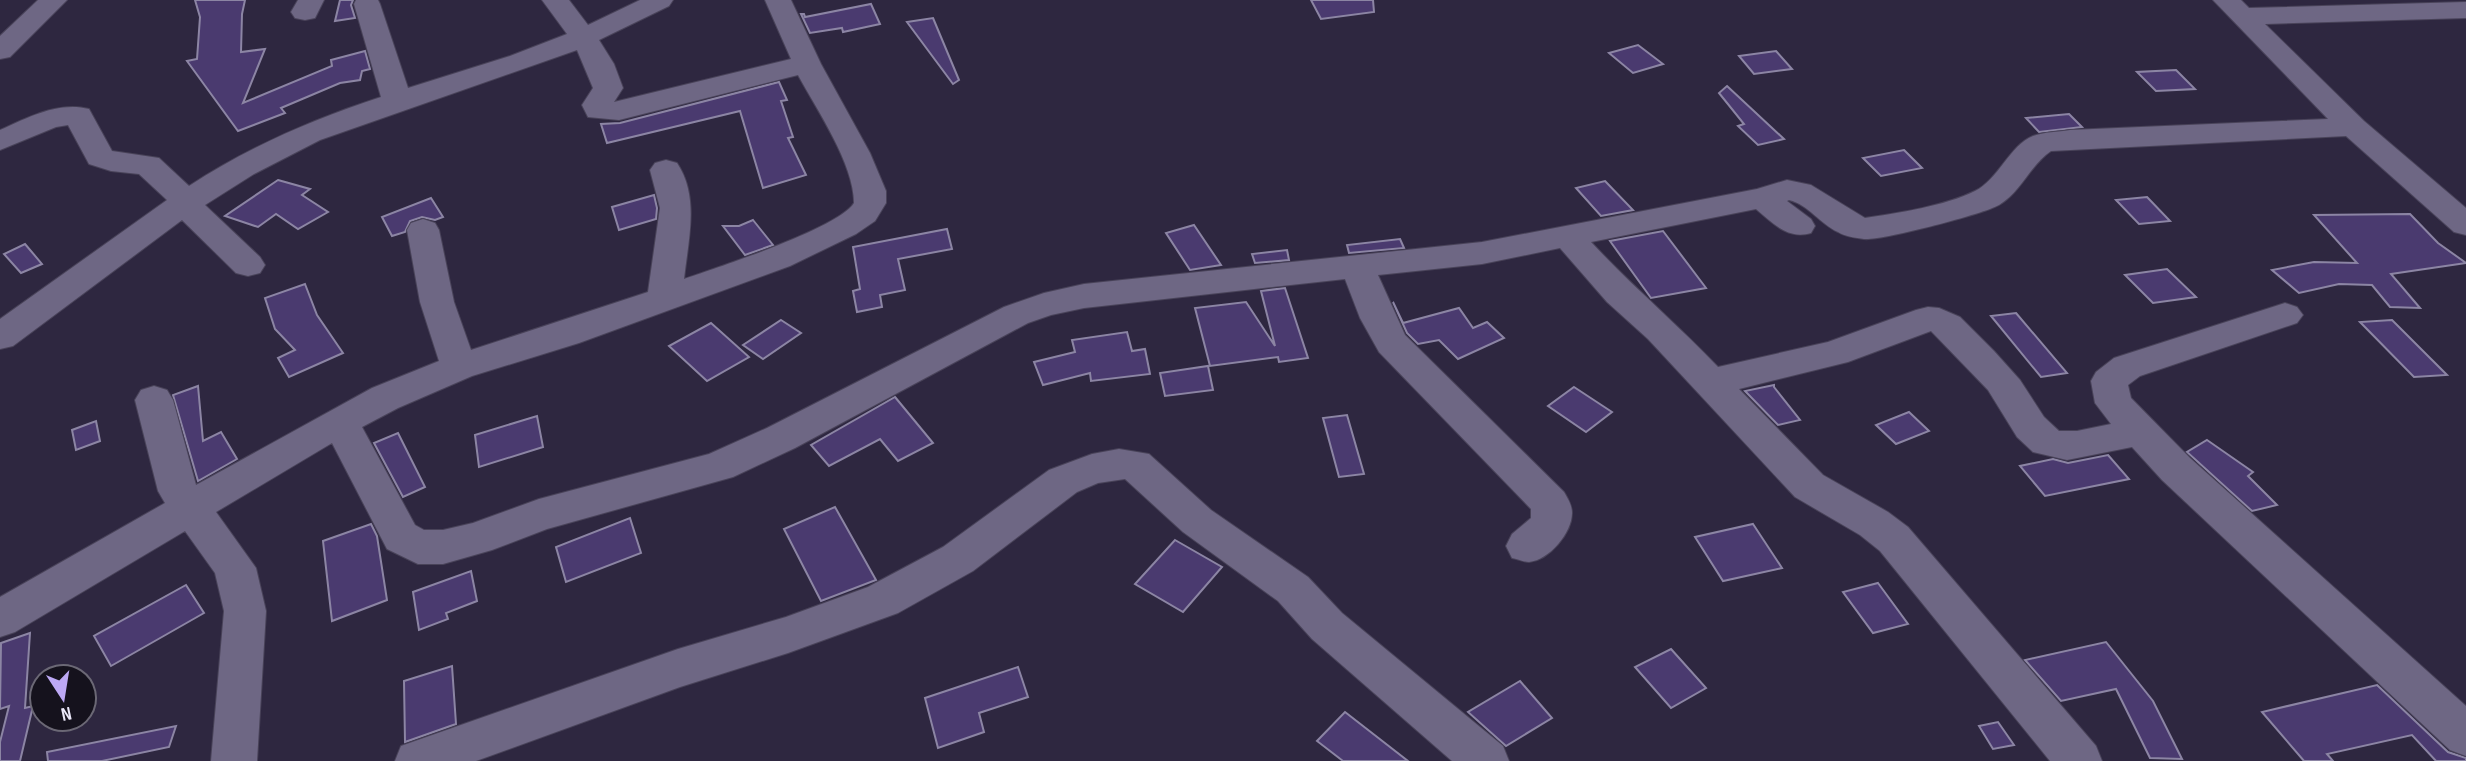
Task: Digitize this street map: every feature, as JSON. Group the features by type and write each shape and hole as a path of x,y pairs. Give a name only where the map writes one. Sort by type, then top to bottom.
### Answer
{"street":[{"path":"0,51 54,0"},
{"path":"555,0 582,37 606,80 608,88 597,104 598,111 606,112 807,64"},
{"path":"0,337 121,245 281,146 397,100 519,63 660,0"},
{"path":"0,619 385,398 459,367 566,334 778,258 844,227 864,214 870,203 870,191 855,153 807,64 778,0"},
{"path":"368,4 397,100"},
{"path":"2234,8 2466,10"},
{"path":"2234,8 2353,127 2466,225"},
{"path":"0,141 49,119 78,115 100,157 111,162 148,165 248,265"},
{"path":"340,422 401,537 418,547 443,547 478,538 539,514 719,466 781,438 1016,316 1044,305 1146,288 1482,253 1762,198 1787,190 1813,198 1849,225 1865,229 1910,221 1980,202 1988,198 2019,168 2030,151 2042,143 2070,139 2353,127"},
{"path":"664,298 676,218 666,170"},
{"path":"1762,198 1799,226"},
{"path":"423,230 437,302 459,367"},
{"path":"1568,237 1636,312 1661,330 1809,486 1831,501 1865,517 1894,539 2079,761"},
{"path":"1358,268 1378,318 1392,342 1550,503 1553,514 1550,527 1527,546"},
{"path":"2285,315 2127,368 2109,381 2114,403 2138,431 2271,558 2466,735"},
{"path":"1712,382 1835,353 1919,321 1939,320 2002,381 2020,413 2042,438 2054,444 2068,446 2138,431"},
{"path":"154,400 178,491 235,568 245,611 234,761"},
{"path":"418,761 677,668 788,635 883,600 958,559 1063,481 1092,469 1119,464 1135,465 1197,521 1293,589 1326,626 1486,761"}],"building":[{"path":"195,0 245,0 241,52 265,49 243,103 332,66 331,60 365,51 370,69 362,71 360,80 340,83 281,108 285,113 238,131 187,61 197,59 200,17"},
{"path":"340,0 353,0 351,5 355,18 335,21"},
{"path":"1311,0 1373,0 1374,12 1321,19"},
{"path":"871,4 880,24 843,32 842,28 810,33 801,14 805,17"},
{"path":"933,18 959,80 953,84 907,22"},
{"path":"1638,45 1663,64 1633,73 1609,53"},
{"path":"1776,51 1792,69 1754,74 1739,56"},
{"path":"2176,70 2195,89 2156,91 2137,72"},
{"path":"779,82 787,100 781,101 793,137 788,138 806,175 763,188 740,111 607,143 601,124 620,123"},
{"path":"1727,86 1784,139 1758,145 1738,126 1744,124 1719,93"},
{"path":"2069,114 2082,127 2039,132 2026,118"},
{"path":"1904,150 1922,168 1881,176 1863,158"},
{"path":"278,180 310,189 302,195 328,212 298,229 276,214 258,227 225,216"},
{"path":"1605,181 1633,210 1601,216 1576,188"},
{"path":"654,195 656,219 619,230 612,207"},
{"path":"2147,197 2170,221 2139,224 2116,200"},
{"path":"431,198 443,217 435,220 422,217 410,221 405,232 392,236 382,217"},
{"path":"2410,214 2438,243 2466,263 2391,274 2420,308 2390,307 2372,285 2339,284 2299,293 2272,270 2314,262 2357,263 2314,215"},
{"path":"753,220 773,245 745,255 723,226 739,226"},
{"path":"1194,225 1221,265 1190,270 1166,233"},
{"path":"947,229 952,249 898,259 905,290 880,295 882,307 857,312 853,291 860,289 853,247"},
{"path":"1663,231 1706,288 1651,298 1610,241"},
{"path":"1400,239 1404,248 1349,253 1347,245"},
{"path":"25,244 42,264 21,273 4,254"},
{"path":"1287,250 1289,260 1255,263 1252,254"},
{"path":"2167,269 2196,297 2153,303 2125,275"},
{"path":"305,284 317,315 343,353 289,377 278,358 295,350 275,329 265,298"},
{"path":"1285,288 1308,358 1279,362 1278,357 1210,366 1195,308 1246,302 1275,346 1261,291"},
{"path":"1393,302 1403,323 1459,308 1473,328 1487,322 1504,338 1458,359 1439,340 1418,344 1407,333"},
{"path":"2016,313 2067,373 2041,377 1991,316"},
{"path":"781,320 801,333 763,359 743,345"},
{"path":"2392,320 2447,375 2414,377 2360,322"},
{"path":"711,323 749,357 707,381 669,346"},
{"path":"1127,332 1132,351 1145,349 1150,374 1091,381 1090,373 1043,385 1034,362 1075,352 1072,340"},
{"path":"1208,366 1213,390 1165,396 1160,373"},
{"path":"1774,385 1800,420 1778,425 1745,391"},
{"path":"198,386 203,441 221,432 237,459 198,481 173,395"},
{"path":"1574,387 1612,412 1586,432 1548,406"},
{"path":"895,397 933,443 898,461 880,439 829,466 811,445"},
{"path":"1909,412 1929,431 1896,444 1876,425"},
{"path":"1347,415 1364,474 1339,477 1323,418"},
{"path":"537,416 543,447 479,467 475,435"},
{"path":"96,421 100,441 76,450 72,430"},
{"path":"398,433 425,487 403,497 374,443"},
{"path":"2207,440 2253,472 2248,476 2277,505 2252,511 2187,452"},
{"path":"2108,455 2129,479 2045,496 2020,466 2053,459 2068,463"},
{"path":"835,507 876,580 821,601 784,529"},
{"path":"630,518 641,553 566,582 556,547"},
{"path":"371,524 377,536 387,600 332,621 323,541"},
{"path":"1753,524 1782,568 1723,581 1695,537"},
{"path":"1175,540 1222,567 1183,612 1135,584"},
{"path":"471,571 477,601 446,613 448,619 419,630 413,592"},
{"path":"1878,583 1908,624 1873,633 1843,592"},
{"path":"186,585 204,613 111,666 94,636"},
{"path":"30,633 25,708 28,707 28,727 20,761 0,761 0,742 9,706 0,709 1,643"},
{"path":"2106,642 2153,701 2182,759 2150,758 2116,689 2061,701 2025,660"},
{"path":"1671,649 1706,688 1671,708 1635,667"},
{"path":"452,666 456,724 405,742 404,681"},
{"path":"1018,667 1028,697 979,713 984,732 938,748 925,698"},
{"path":"1520,681 1552,718 1506,746 1468,712"},
{"path":"2377,685 2448,752 2466,758 2466,761 2436,761 2412,735 2327,754 2333,761 2304,761 2262,712"},
{"path":"1345,712 1408,761 1343,761 1317,741"},
{"path":"1998,722 2014,745 1993,749 1979,726"},
{"path":"176,726 169,747 102,761 48,761 47,752"}]}
